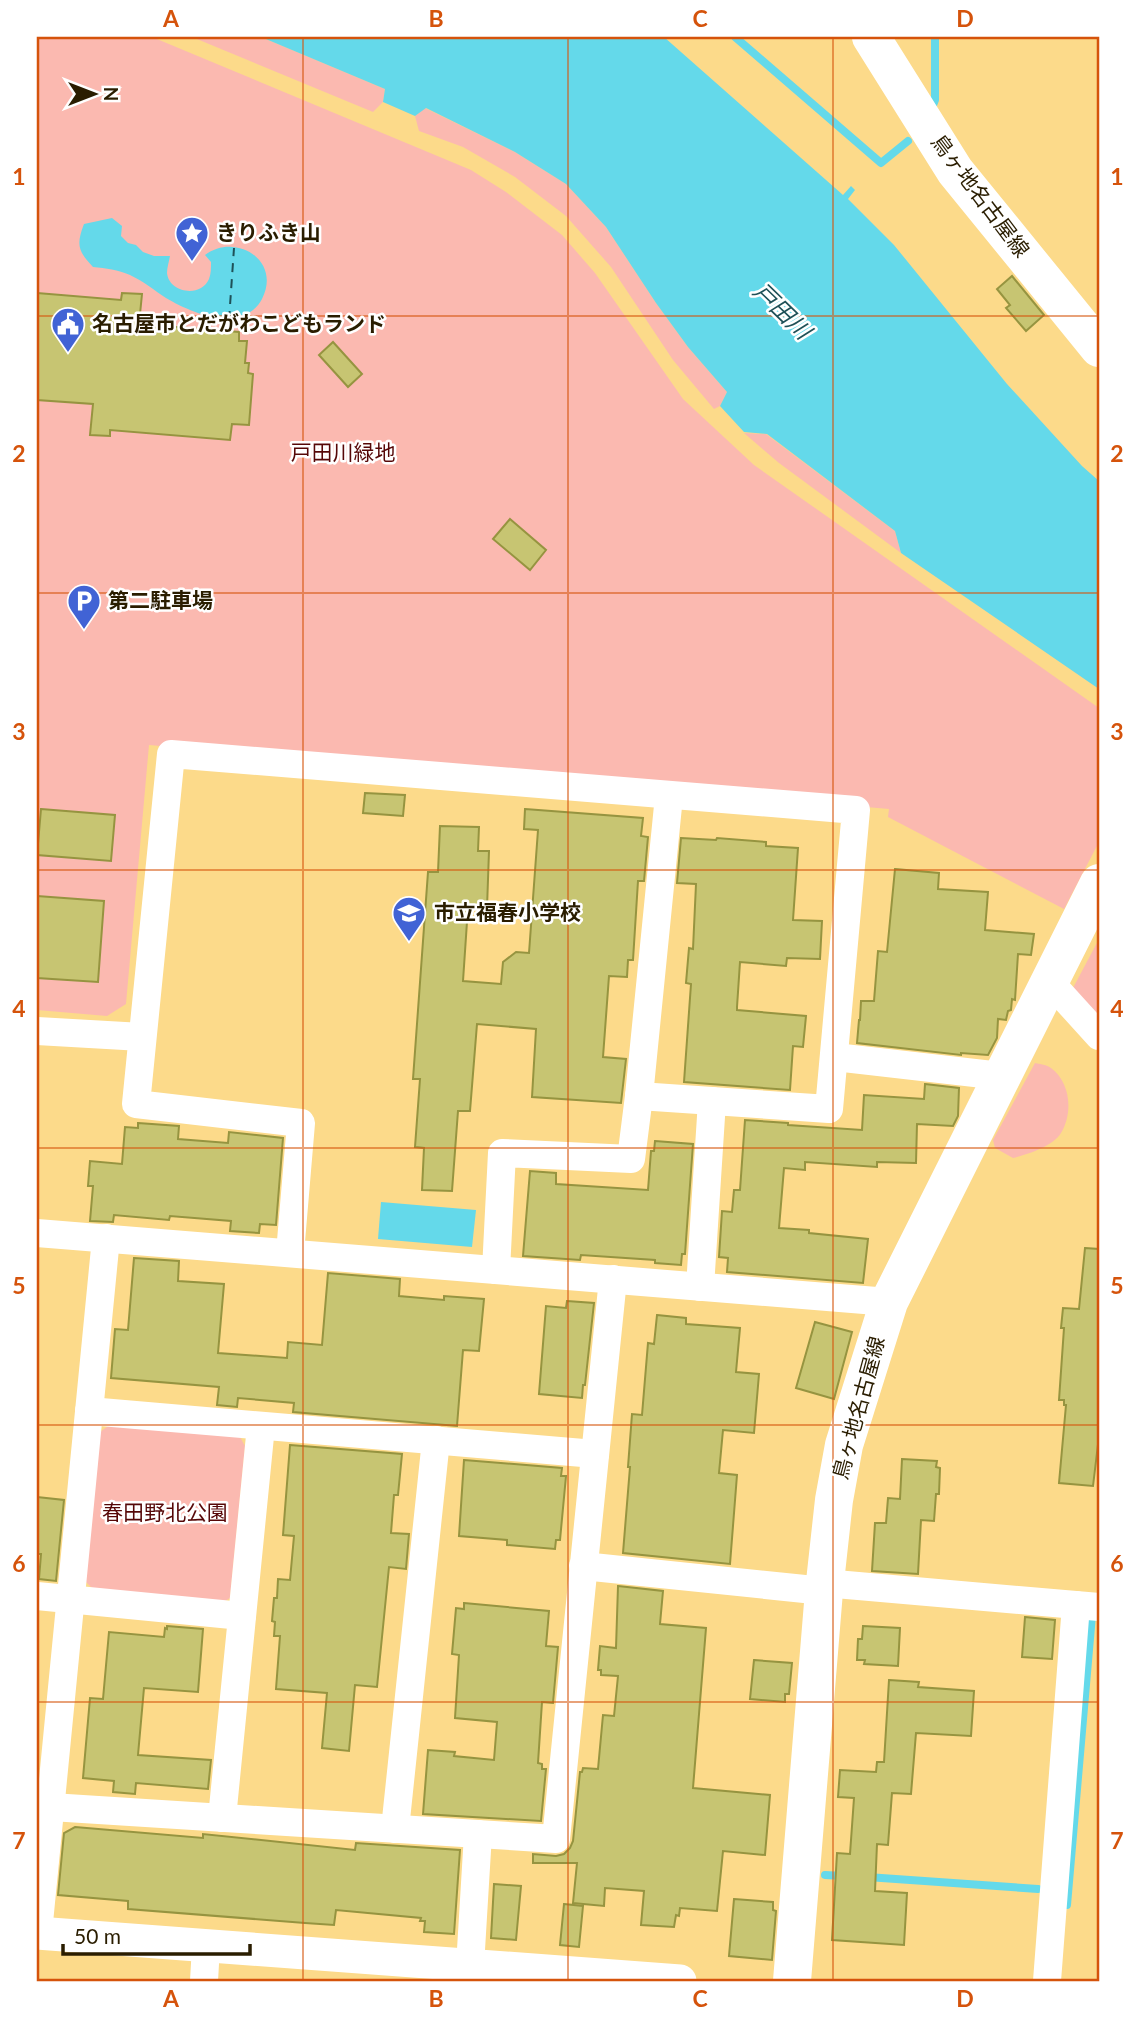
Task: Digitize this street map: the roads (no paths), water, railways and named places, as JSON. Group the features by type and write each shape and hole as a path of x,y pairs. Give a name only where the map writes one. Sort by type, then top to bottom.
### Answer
{"main road":[{"name":"鳥ヶ地名古屋線","path":"872,37 955,171 1099,348"},
{"name":"鳥ヶ地名古屋線","path":"792,1981 824,1587 834,1500 844,1445 889,1302 1099,883"}],"street":[{"path":"290,1254 301,1122 136,1104 171,754 856,810 830,1109 639,1096"},
{"path":"496,1270 502,1153 631,1159 669,796"},
{"path":"1049,981 1099,1036"},
{"path":"37,1031 142,1037"},
{"path":"835,1057 1001,1076"},
{"path":"700,1287 712,1101"},
{"path":"37,1233 889,1302"},
{"path":"106,1238 37,1933 206,1946 378,1970 470,1966 569,1977 680,1981"},
{"path":"51,1807 556,1839 613,1279"},
{"path":"89,1411 595,1454"},
{"path":"222,1818 261,1426"},
{"path":"395,1829 436,1440"},
{"path":"583,1566 1088,1606 1047,1981"},
{"path":"37,1596 242,1616"},
{"path":"470,1966 478,1834"},
{"path":"204,1981 206,1946"}],"water":[{"name":"戸田川","path":"261,37 664,37 843,195 851,186 855,190 848,199 894,245 1007,384 1099,481 1099,689 901,553 895,531 767,434 744,432 720,406 727,392 688,347 606,227 566,184 515,152 426,108 415,116 383,102 385,89"},
{"path":"112,218 122,226 121,236 128,243 154,256 170,256 167,271 169,280 179,289 186,291 199,289 209,279 211,262 205,255 229,247 252,254 261,262 266,272 267,285 262,299 254,310 243,316 217,318 177,304 130,275 93,267 80,247 84,224"},
{"path":"381,1202 476,1210 472,1247 378,1239"}],"waterway":[{"path":"735,37 881,163 908,141"},
{"path":"931,110 935,100 935,37"},
{"path":"1067,1905 1092,1615"},
{"path":"825,1875 843,1876"},
{"path":"867,1877 1038,1889"}],"place":[{"name":"きりふき山","path":"192,263"},
{"name":"名古屋市とだがわこどもランド","path":"68,354"},
{"name":"第二駐車場","path":"84,631"},
{"name":"市立福春小学校","path":"409,943"}],"park label":[{"name":"戸田川緑地","path":"343,453"},
{"name":"春田野北公園","path":"165,1513"}]}
